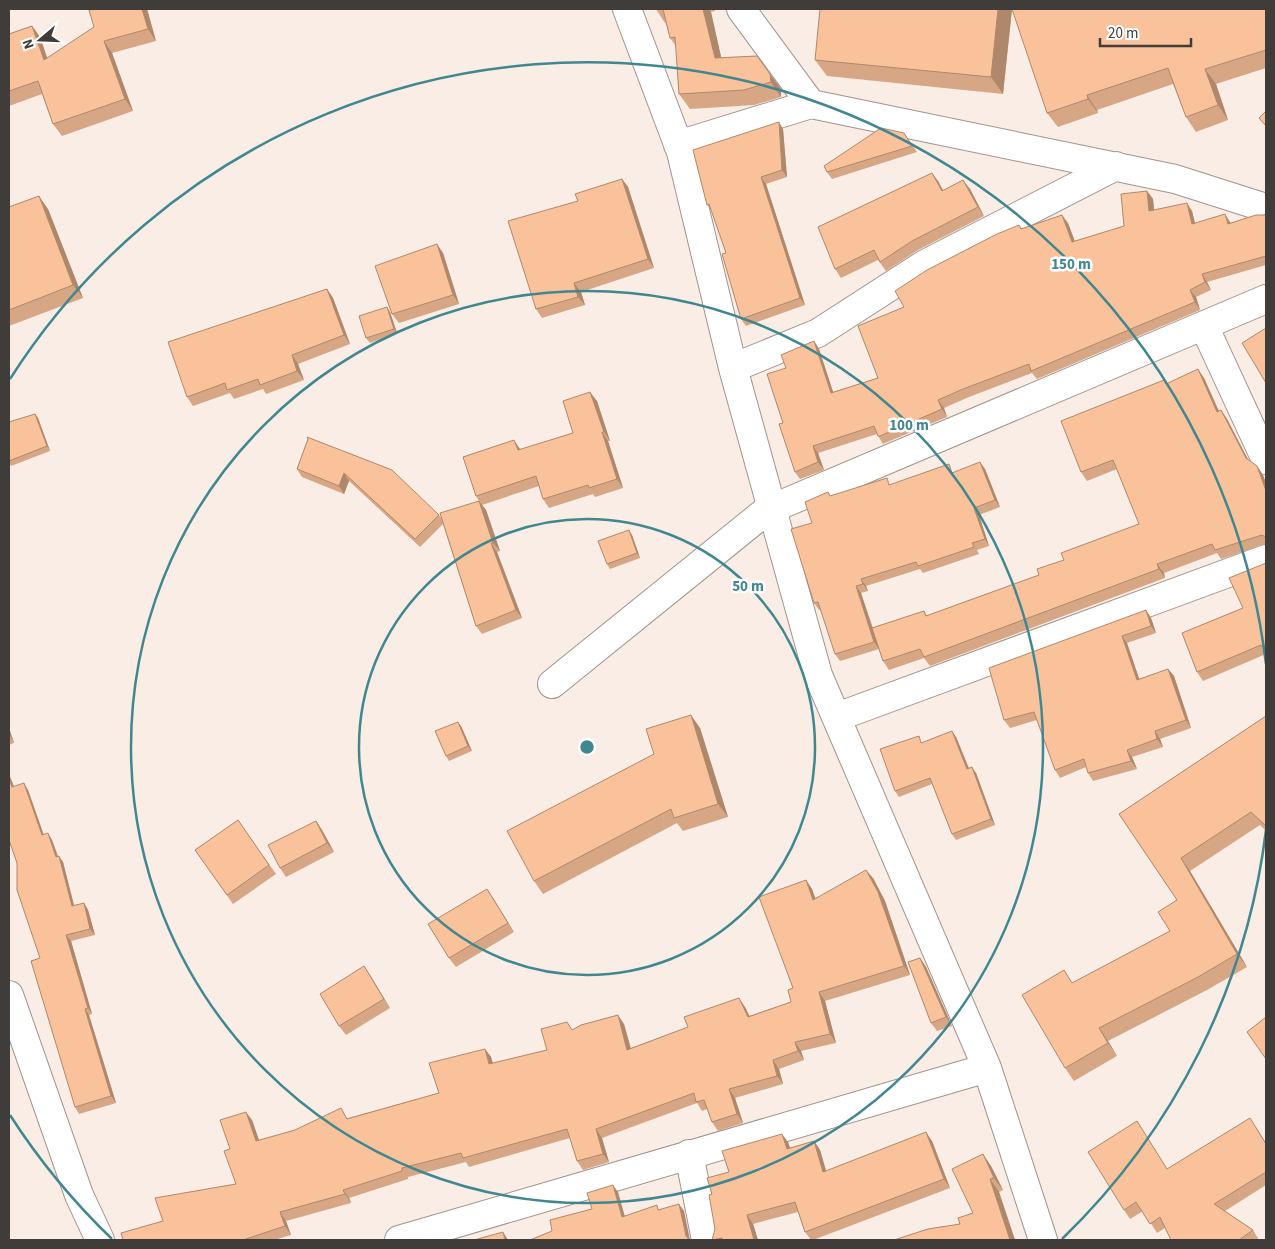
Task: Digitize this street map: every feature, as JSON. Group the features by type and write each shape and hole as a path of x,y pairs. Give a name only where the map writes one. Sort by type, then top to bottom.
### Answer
{"street":[{"path":"626,9 678,145 733,368 818,675 987,1068 1043,1240"},
{"path":"742,9 811,104"},
{"path":"678,145 811,104 1175,179 1266,208"},
{"path":"733,368 818,333 925,264 1116,166"},
{"path":"552,684 766,510 1266,299"},
{"path":"1204,326 1266,460"},
{"path":"837,717 1266,559"},
{"path":"9,996 79,1195 100,1240"},
{"path":"399,1240 987,1068"},
{"path":"689,1154 706,1240"}],"building":[{"path":"142,9 148,29 104,41 125,99 53,124 38,81 9,91 9,34 32,26 44,60 94,27 89,10"},
{"path":"663,9 703,9 715,58 757,56 770,74 771,82 744,90 679,94 675,37 670,38"},
{"path":"820,9 998,9 991,77 815,60"},
{"path":"1012,9 1266,9 1266,50 1205,69 1218,105 1186,117 1168,68 1087,95 1088,99 1047,113"},
{"path":"1266,111 1266,126 1259,118"},
{"path":"779,122 782,170 761,177 800,298 741,319 722,254 726,253 709,204 707,205 693,150"},
{"path":"881,128 904,133 912,146 827,172 824,166"},
{"path":"932,173 942,191 963,180 978,207 912,241 880,262 874,250 835,269 818,227"},
{"path":"622,179 648,259 574,283 578,297 536,309 508,221 578,201 575,194"},
{"path":"1147,191 1149,211 1187,203 1192,224 1225,214 1228,224 1256,215 1266,214 1266,256 1202,274 1205,282 1190,290 1195,302 1031,371 1029,364 963,389 938,400 942,409 880,436 878,436 874,426 813,446 818,462 795,472 779,424 783,423 767,374 786,368 781,355 814,341 831,393 878,378 858,326 904,307 895,291 927,270 997,234 1019,225 1021,229 1062,215 1072,242 1124,226 1121,194"},
{"path":"39,196 73,285 9,310 9,207"},
{"path":"437,244 453,295 392,314 375,266"},
{"path":"327,289 344,335 292,355 297,371 260,385 258,379 227,390 225,383 187,397 168,342"},
{"path":"387,307 394,329 366,338 359,316"},
{"path":"1266,328 1266,383 1242,343"},
{"path":"1198,369 1217,412 1221,410 1246,458 1257,466 1266,491 1266,537 1262,535 1215,550 1212,544 1157,564 1159,569 924,657 920,649 883,661 872,628 924,611 926,616 1039,575 1037,569 1064,560 1061,553 1139,524 1113,460 1081,472 1061,421 1164,380 1166,384"},
{"path":"590,392 604,432 602,432 617,479 589,488 588,485 543,499 536,476 476,496 463,457 514,440 518,450 573,433 563,401"},
{"path":"35,414 47,446 9,461 9,422"},
{"path":"307,437 392,470 439,515 415,539 344,473 339,486 297,469 308,439"},
{"path":"980,462 995,500 974,508 985,539 972,543 974,547 918,566 916,562 861,579 863,584 856,586 874,642 835,654 818,602 814,603 791,529 812,523 805,502 828,492 830,496 887,478 889,485 949,464 952,473"},
{"path":"479,501 493,543 491,543 516,610 476,626 440,513"},
{"path":"629,530 637,553 607,564 598,541"},
{"path":"1266,563 1266,645 1262,647 1261,645 1197,672 1182,633 1243,608 1229,578"},
{"path":"1146,610 1151,626 1122,636 1137,680 1168,669 1186,720 1155,731 1157,739 1127,750 1131,761 1088,773 1084,759 1055,770 1034,712 1004,720 989,668"},
{"path":"691,715 718,804 674,818 671,809 534,881 507,831 654,754 646,729"},
{"path":"1266,716 1266,826 1251,812 1181,858 1237,954 1198,977 1099,1028 1108,1043 1065,1068 1022,995 1064,970 1072,983 1170,931 1158,912 1177,900 1119,814"},
{"path":"458,722 468,746 446,756 435,731"},
{"path":"952,731 967,769 972,767 991,819 952,834 930,778 895,791 880,749 919,736 921,743"},
{"path":"9,779 12,787 24,783 42,835 48,833 56,857 59,856 72,906 84,903 90,929 66,935 88,1008 85,1009 111,1096 75,1107 31,961 40,958 17,890 17,863 9,840"},
{"path":"238,820 269,865 227,895 195,850"},
{"path":"316,821 327,843 280,868 268,845"},
{"path":"866,870 878,892 904,966 819,992 830,1034 795,1042 798,1051 773,1060 777,1076 729,1089 737,1114 712,1122 704,1100 696,1102 694,1093 596,1129 603,1154 577,1161 567,1129 463,1158 461,1153 402,1168 402,1171 343,1190 345,1194 280,1212 285,1226 243,1240 123,1240 121,1233 163,1221 155,1198 236,1184 224,1151 230,1149 220,1120 246,1112 256,1141 295,1130 341,1108 347,1119 439,1093 429,1063 485,1049 489,1064 547,1050 541,1029 567,1022 572,1030 581,1025 618,1015 627,1050 688,1027 684,1017 739,998 748,1017 791,1002 788,990 793,988 759,897 806,880 813,900"},
{"path":"487,889 508,923 449,958 428,924"},
{"path":"920,958 946,1017 931,1023 908,962"},
{"path":"364,966 384,999 339,1026 320,994"},
{"path":"1266,1017 1266,1059 1247,1032"},
{"path":"1250,1118 1266,1144 1266,1172 1214,1204 1253,1230 1239,1240 1171,1240 1160,1217 1150,1224 1136,1202 1124,1210 1088,1152 1137,1121 1167,1169"},
{"path":"926,1132 944,1179 805,1232 795,1202 747,1215 754,1240 722,1240 722,1238 712,1240 715,1229 709,1195 712,1194 707,1178 729,1172 722,1151 782,1134 787,1149 814,1141 823,1172"},
{"path":"983,1154 994,1178 990,1179 1010,1240 894,1240 928,1229 960,1224 958,1218 973,1213 952,1169"},
{"path":"613,1185 622,1217 657,1205 658,1210 679,1204 686,1236 689,1240 530,1240 552,1231 550,1220 592,1209 587,1193"},
{"path":"503,1232 505,1240 474,1240"}]}
